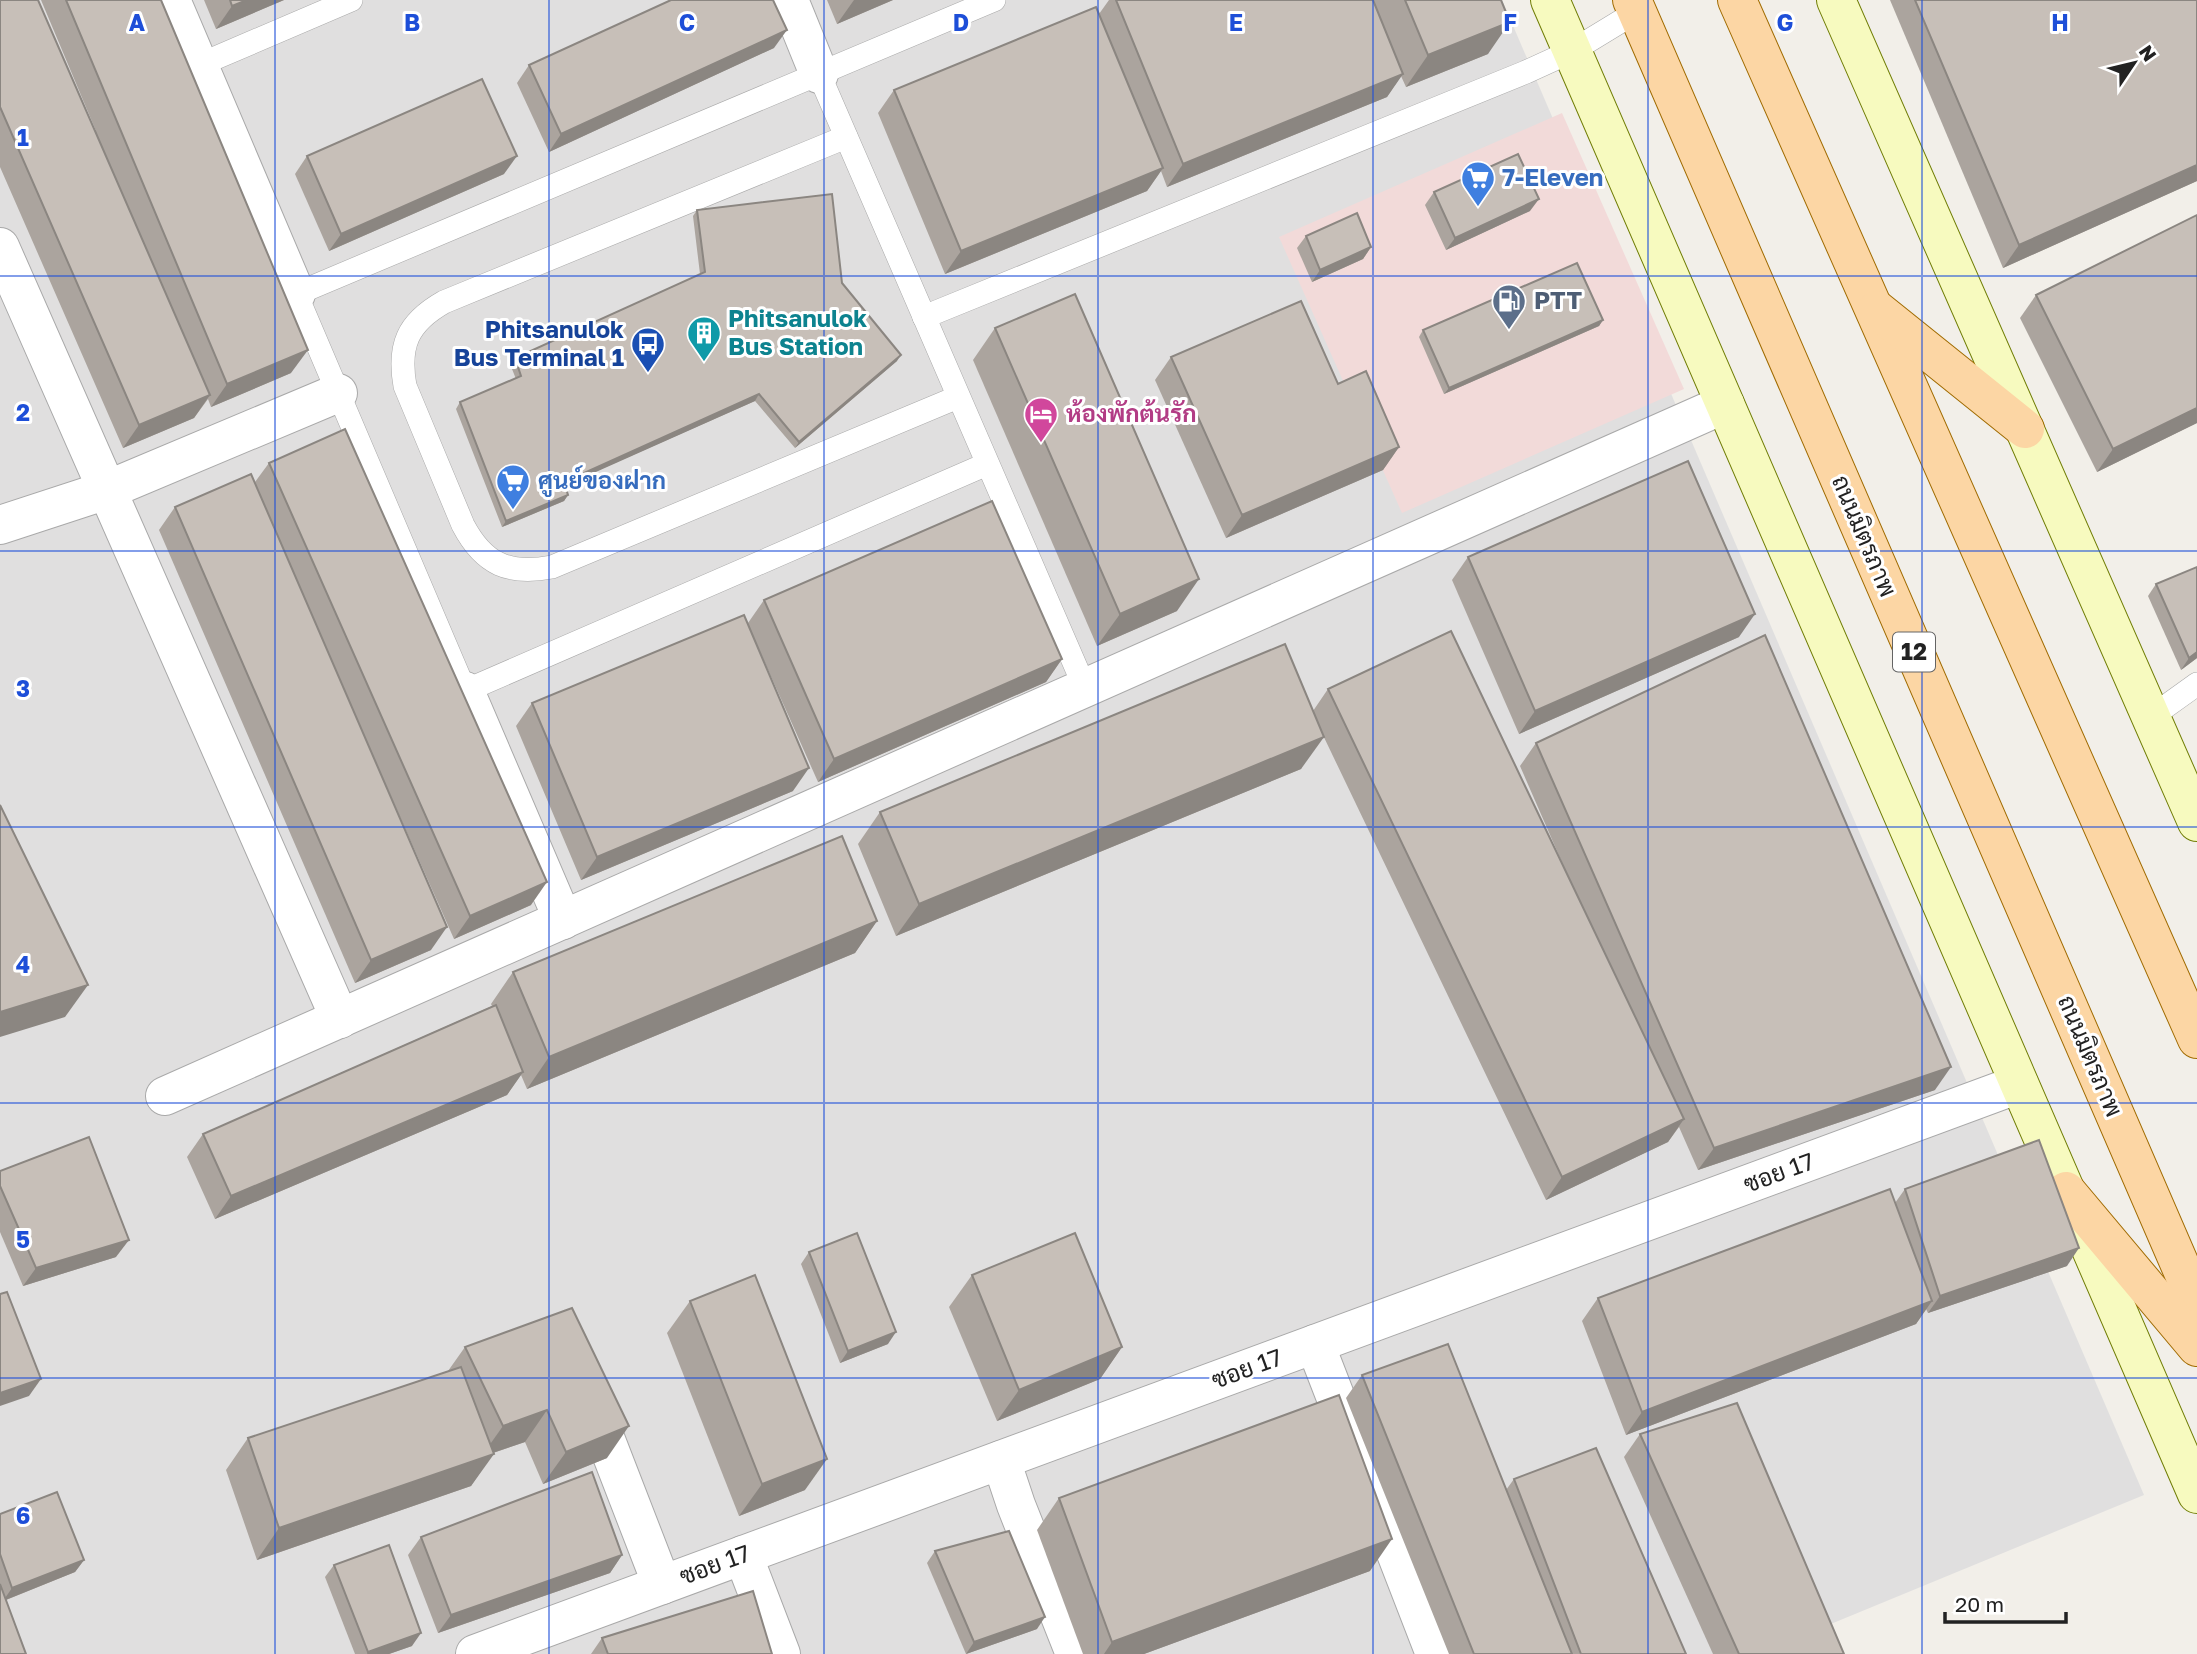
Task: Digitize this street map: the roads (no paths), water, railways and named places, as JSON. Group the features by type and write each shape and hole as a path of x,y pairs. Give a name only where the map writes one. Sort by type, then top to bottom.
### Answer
{"main road":[{"path":"1550,0 2197,1494"},
{"path":"1737,0 2197,1039"},
{"path":"1836,0 2197,822"},
{"name":"ถนนมิตรภาพ","path":"1644,4 2197,1304"},
{"path":"1872,306 2025,429"},
{"path":"2066,1191 2197,1347"}],"street":[{"path":"171,0 296,294"},
{"path":"789,0 819,74"},
{"path":"0,247 340,1019"},
{"path":"0,525 107,490 338,393"},
{"path":"165,1096 1725,404"},
{"path":"466,691 563,920"},
{"name":"ซอย 17","path":"475,1654 2020,1084"},
{"path":"1315,1344 1427,1652"},
{"path":"579,1371 662,1585"},
{"path":"1002,1460 1016,1505 1075,1654"},
{"path":"743,1555 781,1654"}],"lane":[{"path":"199,65 351,0"},
{"path":"987,464 466,691 296,294 994,0"},
{"path":"924,317 1501,83 1572,51 1644,4"},
{"path":"819,74 1085,688"},
{"path":"846,136 456,297 426,312 413,327 404,346 402,366 405,386 463,525 473,544 490,560 509,569 531,571 552,567 958,397"},
{"path":"2151,717 2197,684"}],"place":[{"name":"7-Eleven","path":"1478,208"},
{"name":"PTT","path":"1509,331"},
{"name":"Phitsanulok Bus Station","path":"704,363"},
{"name":"Phitsanulok Bus Terminal 1","path":"648,374"},
{"name":"ห้องพักต้นรัก","path":"1041,444"},
{"name":"ศูนย์ของฝาก","path":"513,511"}]}
